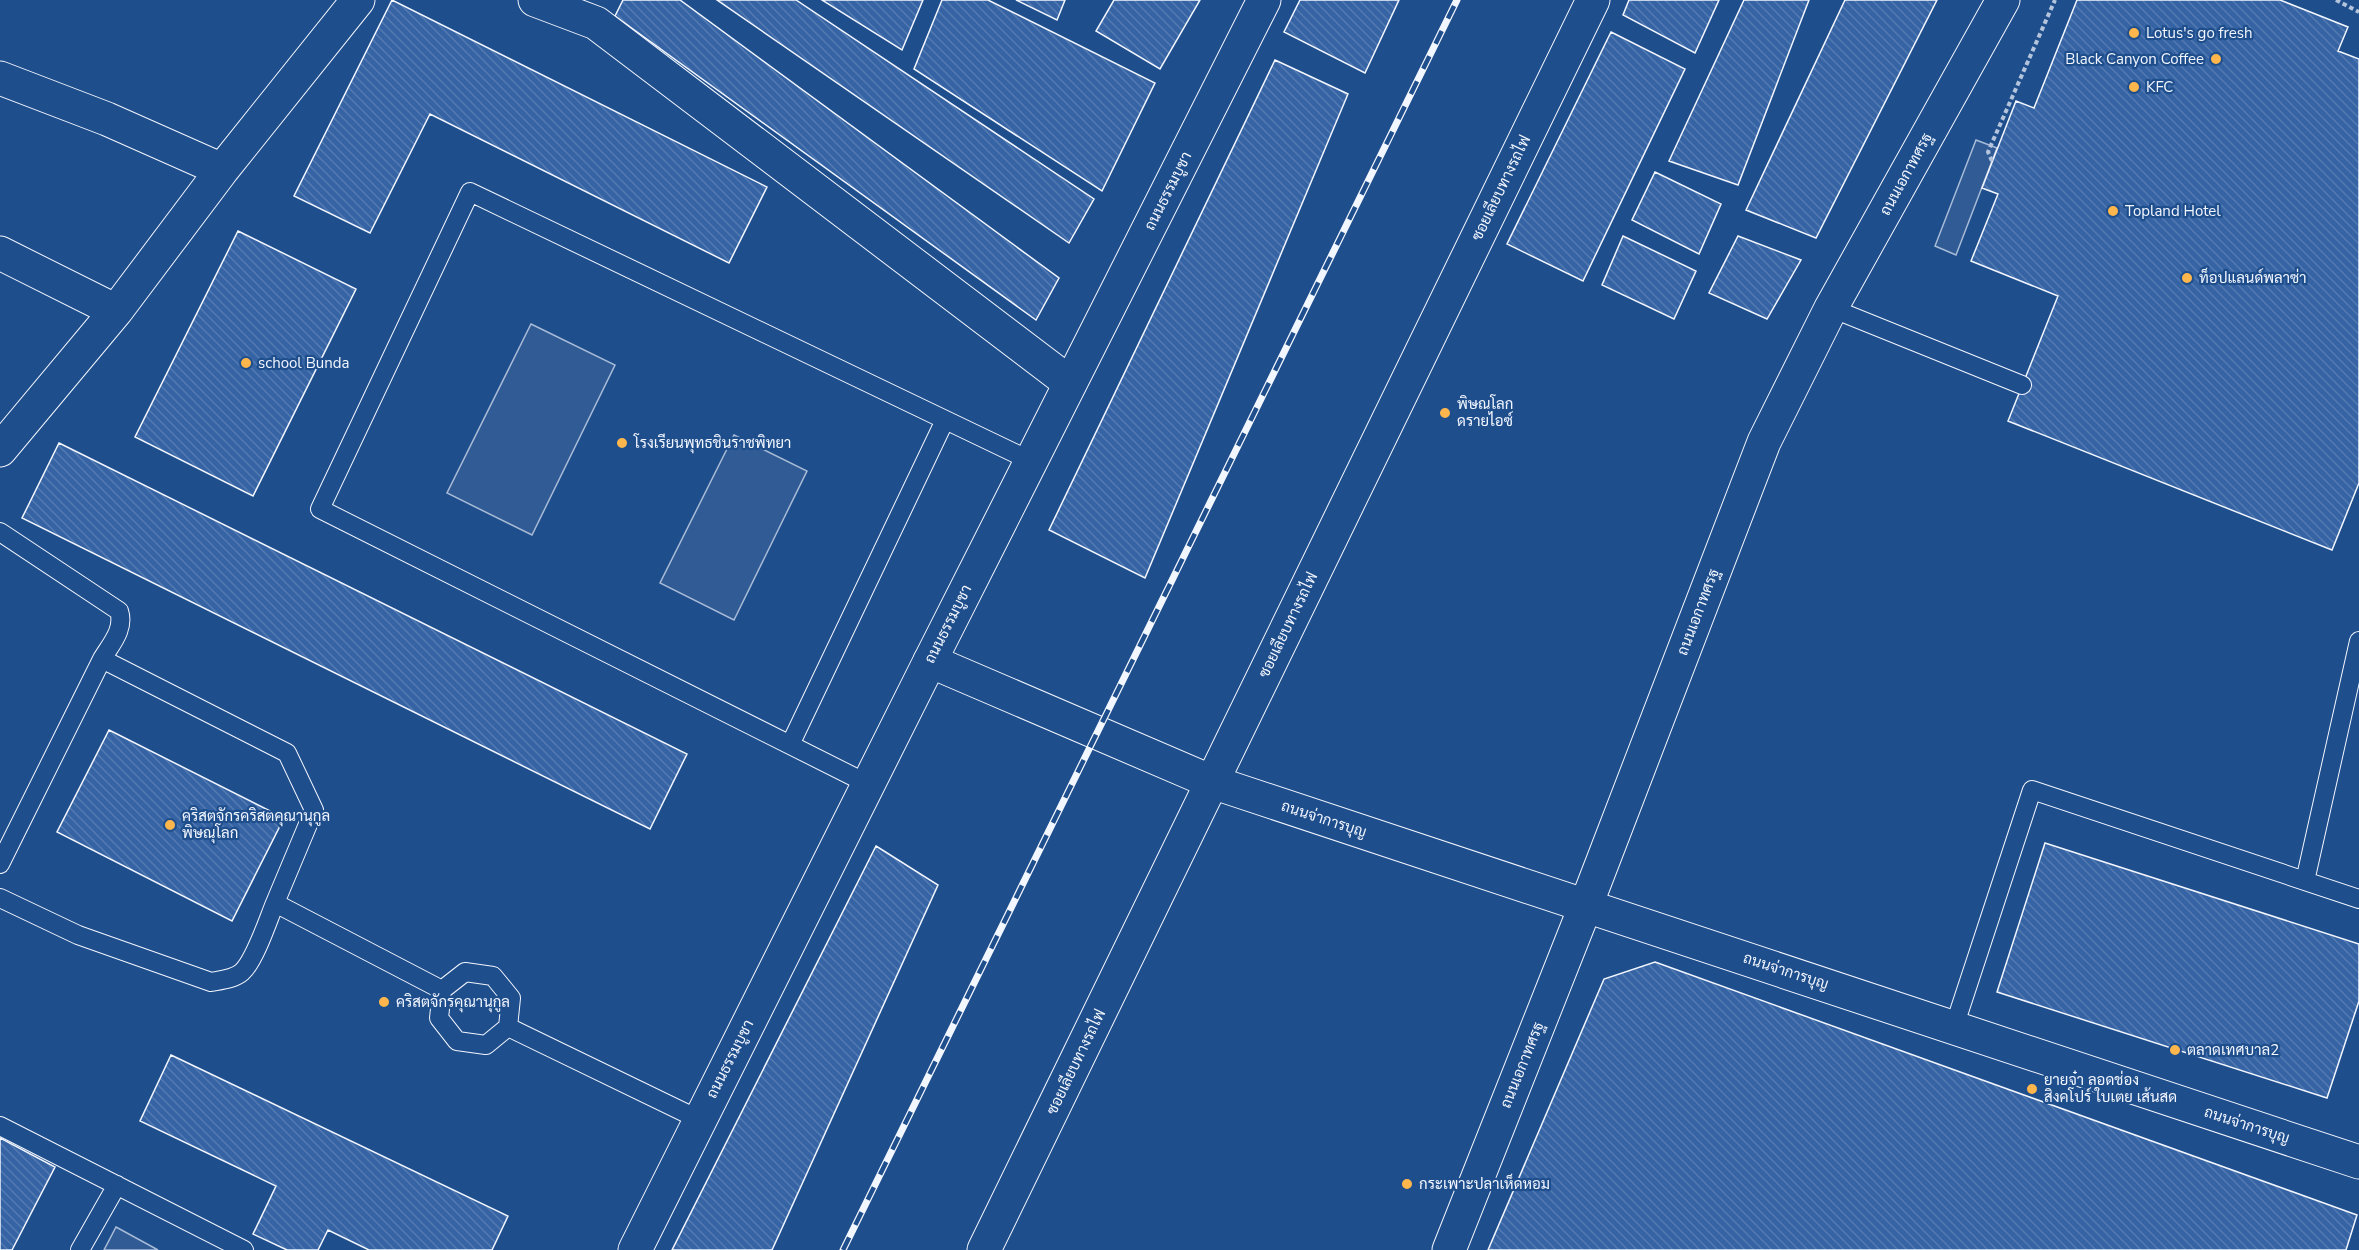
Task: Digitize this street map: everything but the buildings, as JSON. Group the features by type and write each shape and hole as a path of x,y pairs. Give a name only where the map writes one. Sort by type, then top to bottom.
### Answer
{"street":[{"path":"0,450 116,311 222,170 358,0"},
{"path":"535,0 601,11 1070,383"},
{"name":"ถนนธรรมบูชา","path":"635,1250 1264,0"},
{"name":"ซอยเลียบทางรถไฟ","path":"984,1250 1593,0"},
{"name":"ถนนเอกาทศรฐ","path":"1449,1250 1586,905 1764,442 1831,308 2003,0"},
{"path":"0,78 107,119 222,170"},
{"path":"0,253 116,311"},
{"name":"ถนนจ่าการบุญ","path":"930,661 1212,782 2359,1162"}],"lane":[{"path":"868,784 320,509 470,192 1031,461"},
{"path":"1831,308 2022,385"},
{"path":"790,745 945,420"},
{"path":"0,532 119,611 122,620 121,627 102,659 0,864"},
{"path":"2305,881 2359,641"},
{"path":"0,898 78,935 211,982 228,979 242,973 249,963 276,903 314,810 287,753 102,659"},
{"path":"1954,1027 2032,790 2359,899"},
{"path":"276,903 442,990"},
{"path":"465,972 493,976 511,998 508,1027 486,1045 457,1041 439,1018 442,990 465,972"},
{"path":"508,1027 700,1120"},
{"path":"0,1126 244,1250"},
{"path":"80,1250 117,1185"}],"path":[{"path":"1992,161 1988,152 2055,0"},
{"path":"2336,0 2359,12"}],"shaded area":[{"path":"1976,140 1997,148 1956,255 1935,246"},
{"path":"531,324 615,365 532,535 447,493"},
{"path":"734,435 807,471 734,620 660,583"},
{"path":"116,1227 158,1250 104,1250"}],"railway":[{"path":"843,1250 1457,0"}],"place":[{"name":"Lotus's go fresh","path":"2134,33"},
{"name":"Black Canyon Coffee","path":"2216,59"},
{"name":"KFC","path":"2134,87"},
{"name":"Topland Hotel","path":"2113,211"},
{"name":"ท็อปแลนด์พลาซ่า","path":"2187,278"},
{"name":"school Bunda","path":"246,363"},
{"name":"พิษณุโลก ดรายไอซ์","path":"1445,413"},
{"name":"โรงเรียนพุทธชินราชพิทยา","path":"622,443"},
{"name":"คริสตจักรคริสตคุณานุกูล พิษณุโลก","path":"170,825"},
{"name":"คริสตจักรคุณานุกูล","path":"384,1002"},
{"name":"ตลาดเทศบาล2","path":"2175,1050"},
{"name":"ยายจ๋า ลอดช่อง สิงคโปร์ ใบเตย เส้นสด","path":"2032,1089"},
{"name":"กระเพาะปลาเห็ดหอม","path":"1407,1184"}]}
